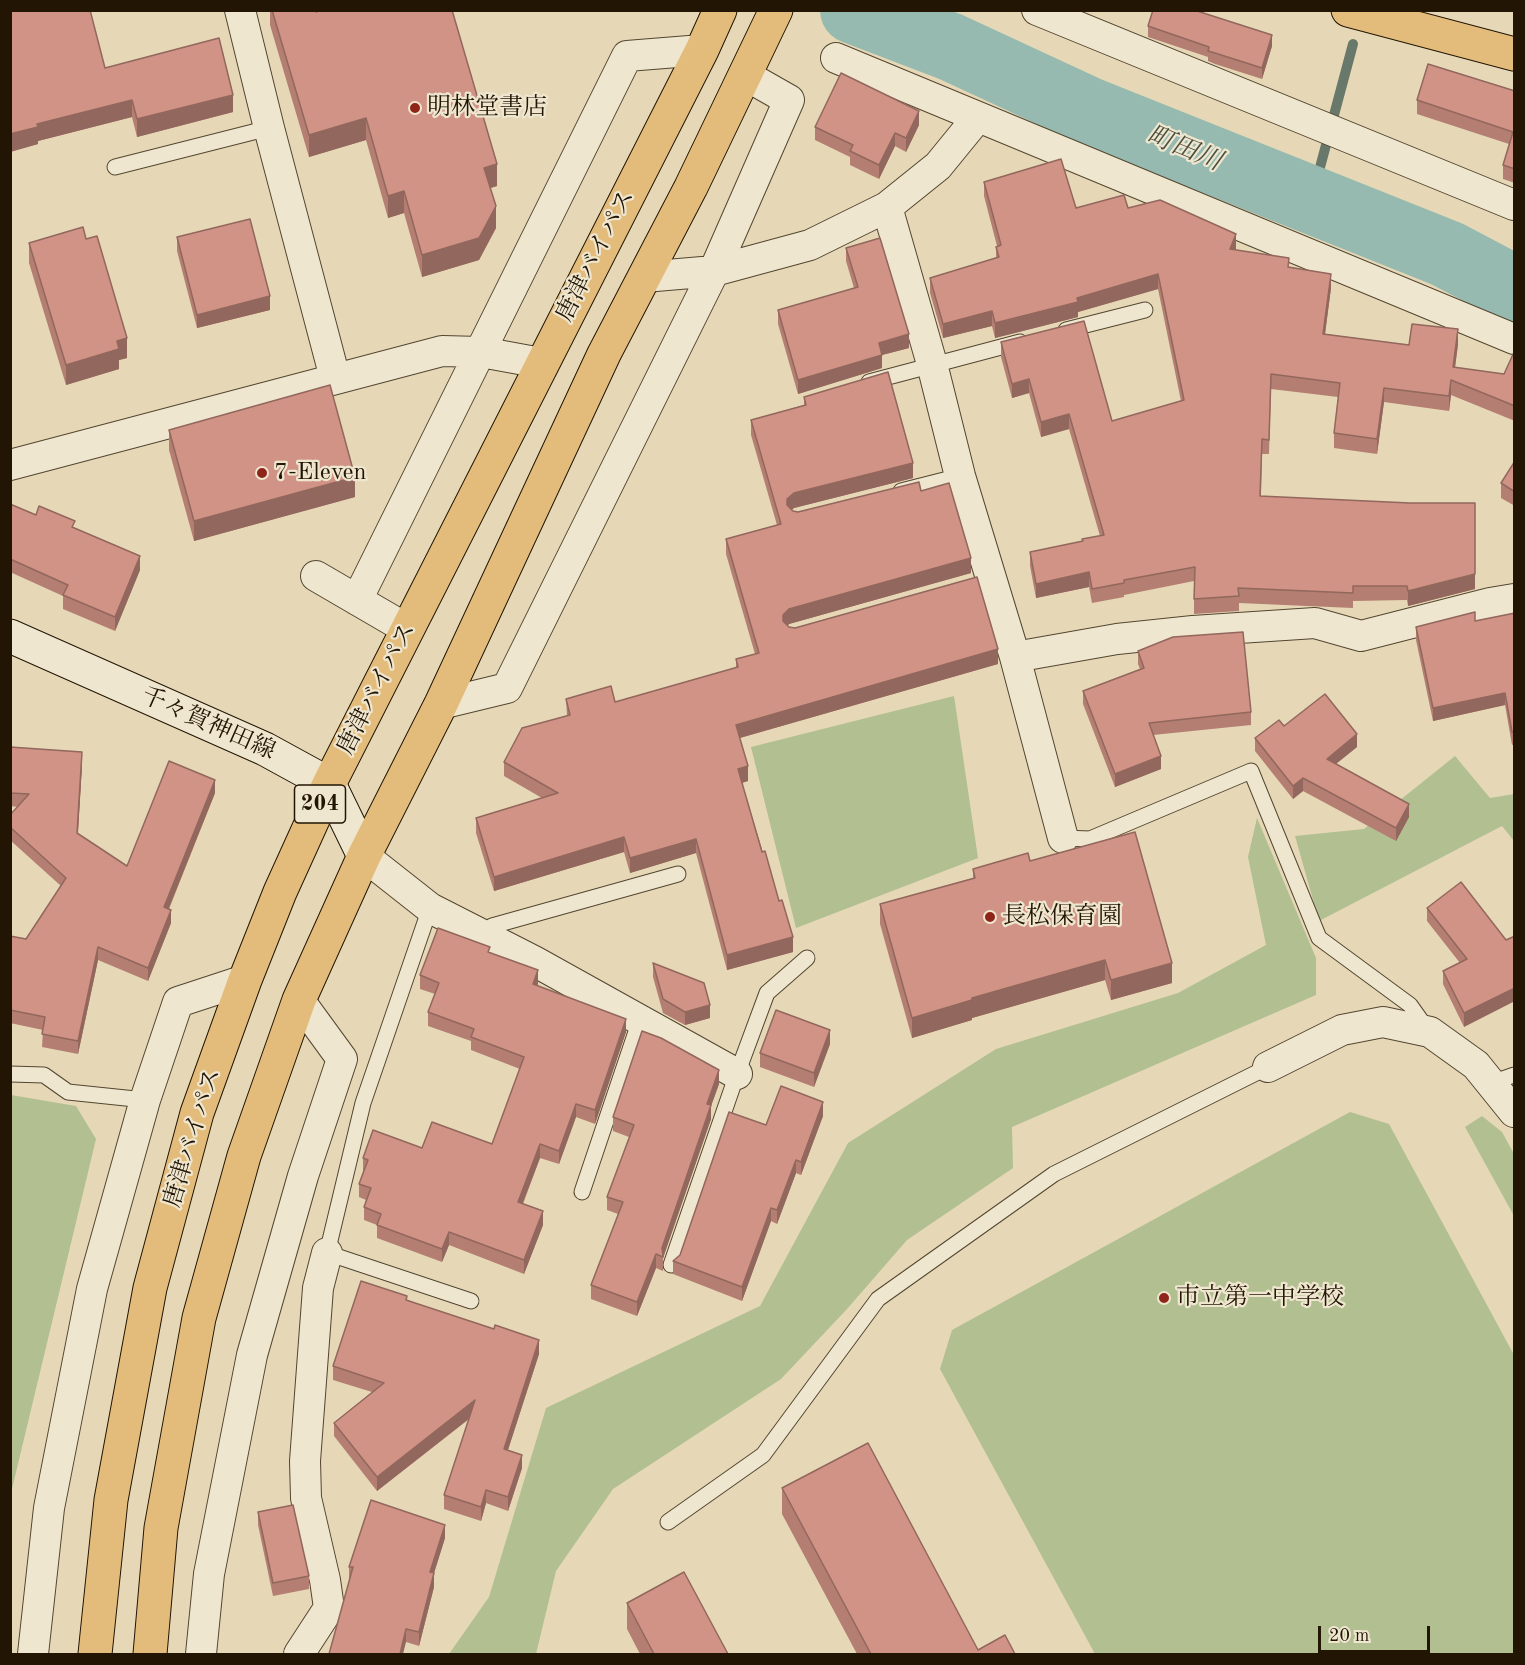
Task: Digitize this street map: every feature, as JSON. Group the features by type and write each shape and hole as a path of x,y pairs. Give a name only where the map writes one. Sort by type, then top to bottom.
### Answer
{"main road":[{"name":"唐津バイパス","path":"95,1654 111,1500 150,1288 197,1113 244,980 280,892 329,784 702,50 719,12"},
{"path":"1363,13 1515,54"},
{"name":"204","path":"150,1654 161,1528 199,1318 244,1156 299,1000 364,856 441,704 604,354 691,187 771,22"},
{"name":"千々賀神田線","path":"10,636 265,749 329,784"},
{"path":"329,784 364,856"}],"street":[{"path":"240,10 268,128 335,378"},
{"path":"1037,10 1515,205"},
{"path":"357,600 627,56 702,50"},
{"path":"836,58 1515,339"},
{"path":"441,704 507,688 714,270 789,100 745,75"},
{"path":"644,277 714,270 810,245 887,207 938,166 978,117"},
{"path":"887,207 932,364 984,580 1015,657 1063,838"},
{"path":"10,465 442,351 481,352 542,363"},
{"path":"316,576 407,629"},
{"path":"1015,657 1117,639 1193,631 1316,623 1361,636 1490,603 1515,599"},
{"path":"364,856 430,908 737,1074"},
{"path":"33,1654 49,1508 92,1289 145,1100 178,1002 244,980"},
{"path":"201,1654 209,1574 252,1354 303,1176 342,1059 299,1000"},
{"path":"1268,1067 1342,1030 1383,1022 1430,1032 1476,1065 1503,1079 1515,1112"},
{"path":"299,1654 329,1608 325,1580 306,1498 305,1461 318,1288 327,1253"}],"lane":[{"path":"116,167 268,128"},
{"path":"1055,333 1144,310"},
{"path":"857,386 1033,338"},
{"path":"883,495 960,477"},
{"path":"1063,838 1090,839 1251,771 1320,938 1410,1005 1430,1032"},
{"path":"484,936 492,926 678,874"},
{"path":"430,908 363,1102 327,1253 471,1301"},
{"path":"671,1265 767,993 807,958"},
{"path":"582,1192 639,1020"},
{"path":"668,1522 763,1455 878,1299 1054,1174 1268,1067"},
{"path":"10,1074 44,1075 68,1092 145,1100"}],"green space":[{"path":"954,696 978,858 796,928 751,747"},
{"path":"1455,756 1490,798 1514,794 1514,841 1502,826 1319,921 1295,836 1364,829"},
{"path":"1257,818 1316,958 1316,995 1012,1127 1013,1168 907,1240 847,1309 781,1379 613,1489 556,1571 536,1654 449,1654 489,1597 546,1408 760,1306 848,1143 996,1049 1178,993 1266,945 1248,857"},
{"path":"11,1095 76,1106 96,1139 11,1493"},
{"path":"1350,1112 1389,1124 1514,1355 1514,1654 1095,1654 940,1369 952,1330"},
{"path":"1482,1116 1502,1132 1514,1154 1514,1216 1465,1127"}],"building":[{"path":"10,10 90,10 105,68 219,38 233,95 137,119 132,100 37,124 38,127 10,134"},
{"name":"明林堂書店","path":"272,10 315,10 316,12 321,10 452,10 497,164 484,168 496,206 479,238 422,255 404,191 388,196 366,118 309,135"},
{"path":"1153,10 1194,10 1272,35 1262,68 1208,51 1209,47 1148,26"},
{"path":"1428,64 1515,91 1515,169 1503,165 1513,132 1417,100"},
{"path":"841,73 919,111 906,138 895,133 879,165 850,151 853,145 815,127"},
{"path":"1061,159 1076,208 1124,195 1128,208 1160,200 1236,234 1230,249 1289,258 1288,267 1331,274 1323,334 1409,345 1412,324 1458,329 1453,367 1504,374 1515,350 1515,406 1451,380 1449,396 1384,388 1377,439 1334,433 1340,383 1271,374 1269,440 1262,439 1260,496 1410,503 1475,503 1475,574 1408,591 1407,586 1353,586 1353,593 1238,588 1239,596 1194,599 1195,567 1124,580 1124,583 1092,589 1089,572 1036,584 1030,552 1104,535 1069,414 1041,422 1029,379 1012,384 1001,342 1084,321 1112,421 1184,400 1158,274 1077,298 1078,302 995,323 992,311 943,324 930,278 999,257 996,247 1001,245 984,182"},
{"path":"250,219 270,296 197,315 177,237"},
{"path":"83,227 86,239 97,236 127,338 117,341 119,349 66,365 29,243"},
{"path":"880,238 909,334 879,343 882,355 798,380 778,310 858,287 846,248"},
{"path":"888,372 913,463 794,493 787,499 787,505 793,511 798,512 919,482 921,491 949,483 971,558 789,609 783,615 783,621 789,627 795,628 977,577 998,649 736,725 748,766 738,769 762,852 765,851 779,901 782,900 793,937 727,955 696,839 630,858 624,837 494,877 476,818 558,793 504,762 522,728 570,715 566,699 611,686 615,702 738,667 736,659 759,653 726,539 781,524 751,420 806,405 804,397"},
{"name":"7-Eleven","path":"330,385 355,477 194,521 169,430"},
{"path":"1515,461 1515,492 1501,483"},
{"path":"10,504 36,515 39,506 75,521 72,527 140,556 115,617 63,595 68,585 10,559"},
{"path":"1475,612 1475,621 1515,613 1515,732 1512,732 1505,693 1433,708 1416,627"},
{"path":"1243,632 1251,712 1149,723 1161,756 1115,774 1083,691 1144,668 1138,651 1173,637"},
{"path":"1325,694 1357,734 1327,759 1409,804 1396,828 1303,778 1293,786 1255,738 1279,720 1284,726"},
{"path":"10,747 82,752 77,833 127,866 169,761 215,780 164,907 171,910 148,968 98,947 78,1041 42,1034 45,1017 10,1010 10,936 26,939 66,878 10,827 10,815 29,794 10,793"},
{"path":"1135,832 1172,963 1111,980 1105,960 972,998 972,1000 912,1018 880,904 975,878 973,869 1028,853 1030,861"},
{"path":"1461,882 1506,940 1515,936 1515,988 1464,1013 1443,971 1467,959 1427,908"},
{"path":"438,928 490,947 488,952 538,970 533,984 626,1019 595,1110 576,1104 559,1151 540,1144 518,1202 543,1211 524,1260 449,1232 442,1249 377,1225 381,1214 364,1207 371,1188 359,1184 368,1160 363,1158 373,1130 422,1148 432,1122 492,1144 524,1057 471,1037 474,1029 428,1012 439,983 420,975"},
{"path":"653,963 704,983 710,1005 685,1012 663,999"},
{"path":"776,1010 830,1030 814,1073 760,1053"},
{"path":"642,1031 661,1038 719,1070 707,1104 711,1105 662,1248 663,1257 656,1254 637,1302 591,1285 623,1202 607,1197 634,1125 613,1117"},
{"path":"781,1086 823,1102 801,1162 796,1160 777,1210 771,1208 742,1287 673,1261 680,1255 729,1112 766,1125"},
{"path":"361,1281 407,1296 406,1300 494,1329 495,1325 539,1340 504,1449 522,1455 508,1497 486,1490 481,1507 444,1495 475,1400 377,1477 334,1423 384,1383 333,1366"},
{"path":"868,1443 978,1650 1005,1635 1015,1654 871,1654 782,1488"},
{"path":"371,1500 445,1525 430,1572 434,1573 419,1632 406,1629 400,1654 329,1654 353,1567 349,1567"},
{"path":"293,1505 309,1576 273,1583 258,1512"},
{"path":"684,1572 728,1654 654,1654 627,1603"}],"waterway":[{"name":"町田川","path":"854,10 951,47 1089,111 1447,254 1514,289"},
{"path":"1334,115 1353,44"},
{"path":"1311,201 1326,145"}],"place":[{"name":"明林堂書店","path":"415,108"},
{"name":"7-Eleven","path":"262,473"},
{"name":"長松保育園","path":"990,917"},
{"name":"市立第一中学校","path":"1164,1298"}]}
